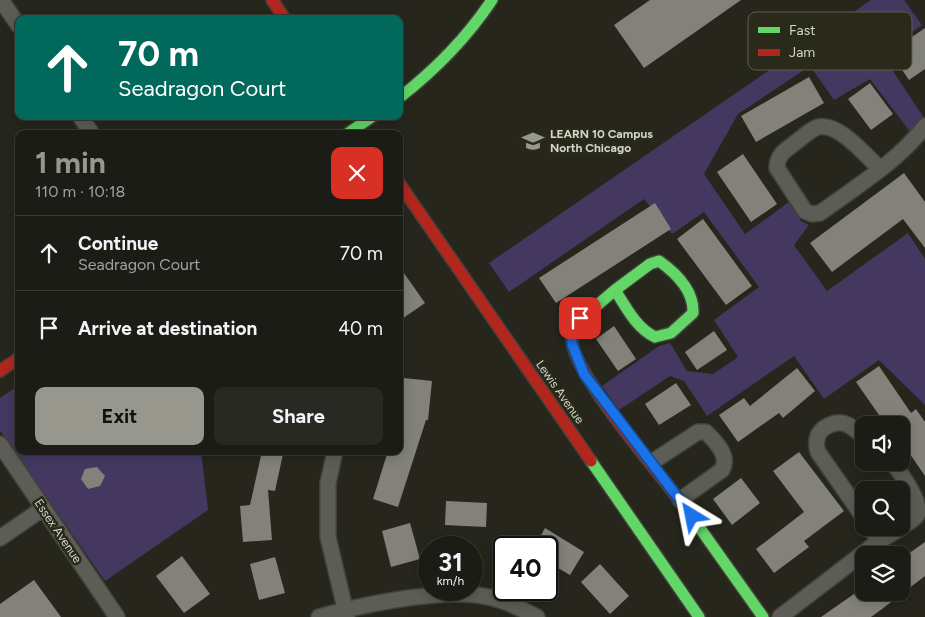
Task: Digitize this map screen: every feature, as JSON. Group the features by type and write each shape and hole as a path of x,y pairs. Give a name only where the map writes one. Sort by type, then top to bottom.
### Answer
{"street":[{"path":"1,0 15,20"},
{"path":"272,0 282,15"},
{"path":"403,95 451,54 492,0"},
{"path":"880,169 840,132 824,126 816,128 781,153 777,161 777,168 805,211 812,214 820,213 880,169 909,146 925,126"},
{"name":"Lewis Avenue","path":"403,189 699,617"},
{"path":"615,290 644,332 652,336 661,337 672,332 693,313 692,299 667,266 659,261 650,264 615,290 580,318 572,331 572,344 577,360 601,395 680,500 763,617"},
{"path":"0,371 15,361"},
{"path":"855,430 847,424 829,425 822,430 817,438 818,452 855,505"},
{"path":"652,462 698,432 706,432 712,438 725,456 726,463 722,470 680,500"},
{"name":"Essex Avenue","path":"0,444 42,509 117,617"},
{"path":"333,455 328,483 328,530 346,613"},
{"path":"910,489 919,511 917,517 910,521"},
{"path":"0,538 42,509"},
{"path":"876,536 879,541"},
{"path":"780,617 887,536"},
{"path":"319,617 443,594 476,595 511,604 537,617"}],"shaded area":[{"path":"871,0 904,0 922,25 912,32 912,12 854,12"},
{"path":"769,70 804,70 738,114 704,174 745,234 789,202 801,221 809,225 794,245 827,291 908,233 925,259 925,405 879,360 824,399 794,356 707,416 684,381 670,376 619,410 602,386 659,346 670,343 687,371 713,374 738,357 714,320 759,287 704,212 672,234 644,199 509,292 489,263"},
{"path":"813,70 892,70 924,118 911,133 870,79 834,100"},
{"path":"15,388 15,452 0,431 0,398"},
{"path":"17,455 201,455 208,510 105,581"}],"building":[{"path":"650,0 741,0 644,68 614,25"},
{"path":"925,28 925,69 909,80 902,70 912,70 912,37"},
{"path":"809,77 824,103 756,142 741,116"},
{"path":"870,83 893,114 871,130 848,99"},
{"path":"743,154 777,204 751,222 717,172"},
{"path":"904,173 925,202 925,248 903,219 832,272 810,243"},
{"path":"655,203 671,229 556,303 539,278"},
{"path":"703,219 752,286 726,305 677,239"},
{"path":"403,272 425,303 403,318"},
{"path":"614,326 636,359 618,371 596,339"},
{"path":"714,331 727,350 697,370 685,352"},
{"path":"879,366 911,413 916,409 925,422 925,476 910,454 910,416 880,416 856,382"},
{"path":"797,368 815,391 783,418 779,413 738,442 719,415 744,398 750,406"},
{"path":"404,378 432,381 428,420 426,420 398,507 373,499 387,455 403,455"},
{"path":"676,383 691,405 659,425 645,404"},
{"path":"799,452 844,511 804,541 809,547 774,573 756,549 804,512 773,471"},
{"path":"261,455 283,455 275,491 268,490 272,540 243,542 240,506 250,505"},
{"path":"97,467 105,476 100,486 88,489 81,479 85,469"},
{"path":"741,478 760,503 732,525 713,499"},
{"path":"446,501 487,503 486,527 445,525"},
{"path":"410,523 418,552 418,560 391,567 382,531"},
{"path":"545,528 558,536 541,536"},
{"path":"558,536 584,552 570,575 558,568"},
{"path":"925,542 925,576 910,587 910,553"},
{"path":"182,556 210,594 184,613 156,576"},
{"path":"275,557 285,593 259,600 250,564"},
{"path":"600,564 629,596 610,614 581,582"},
{"path":"34,580 61,617 0,617 0,604"},
{"path":"855,593 855,601 892,601 871,617 821,617"}],"traffic: fast":[{"path":"403,95 449,53 472,28 492,0"},
{"path":"353,130 367,120"},
{"path":"572,339 580,320 615,290 637,323 655,337 671,333 693,313 693,305 683,283 659,261 650,264 615,290"},
{"path":"591,461 699,617"},
{"path":"692,517 763,617"}],"traffic: jam":[{"path":"272,0 282,15"},
{"path":"403,189 591,461"},
{"path":"572,339 576,355 603,402 692,517"},
{"path":"0,371 15,361"}],"place":[{"name":"LEARN 10 Campus North Chicago","path":"533,141"}],"route":[{"path":"580,318 572,331 572,344 584,374 692,516"}]}
